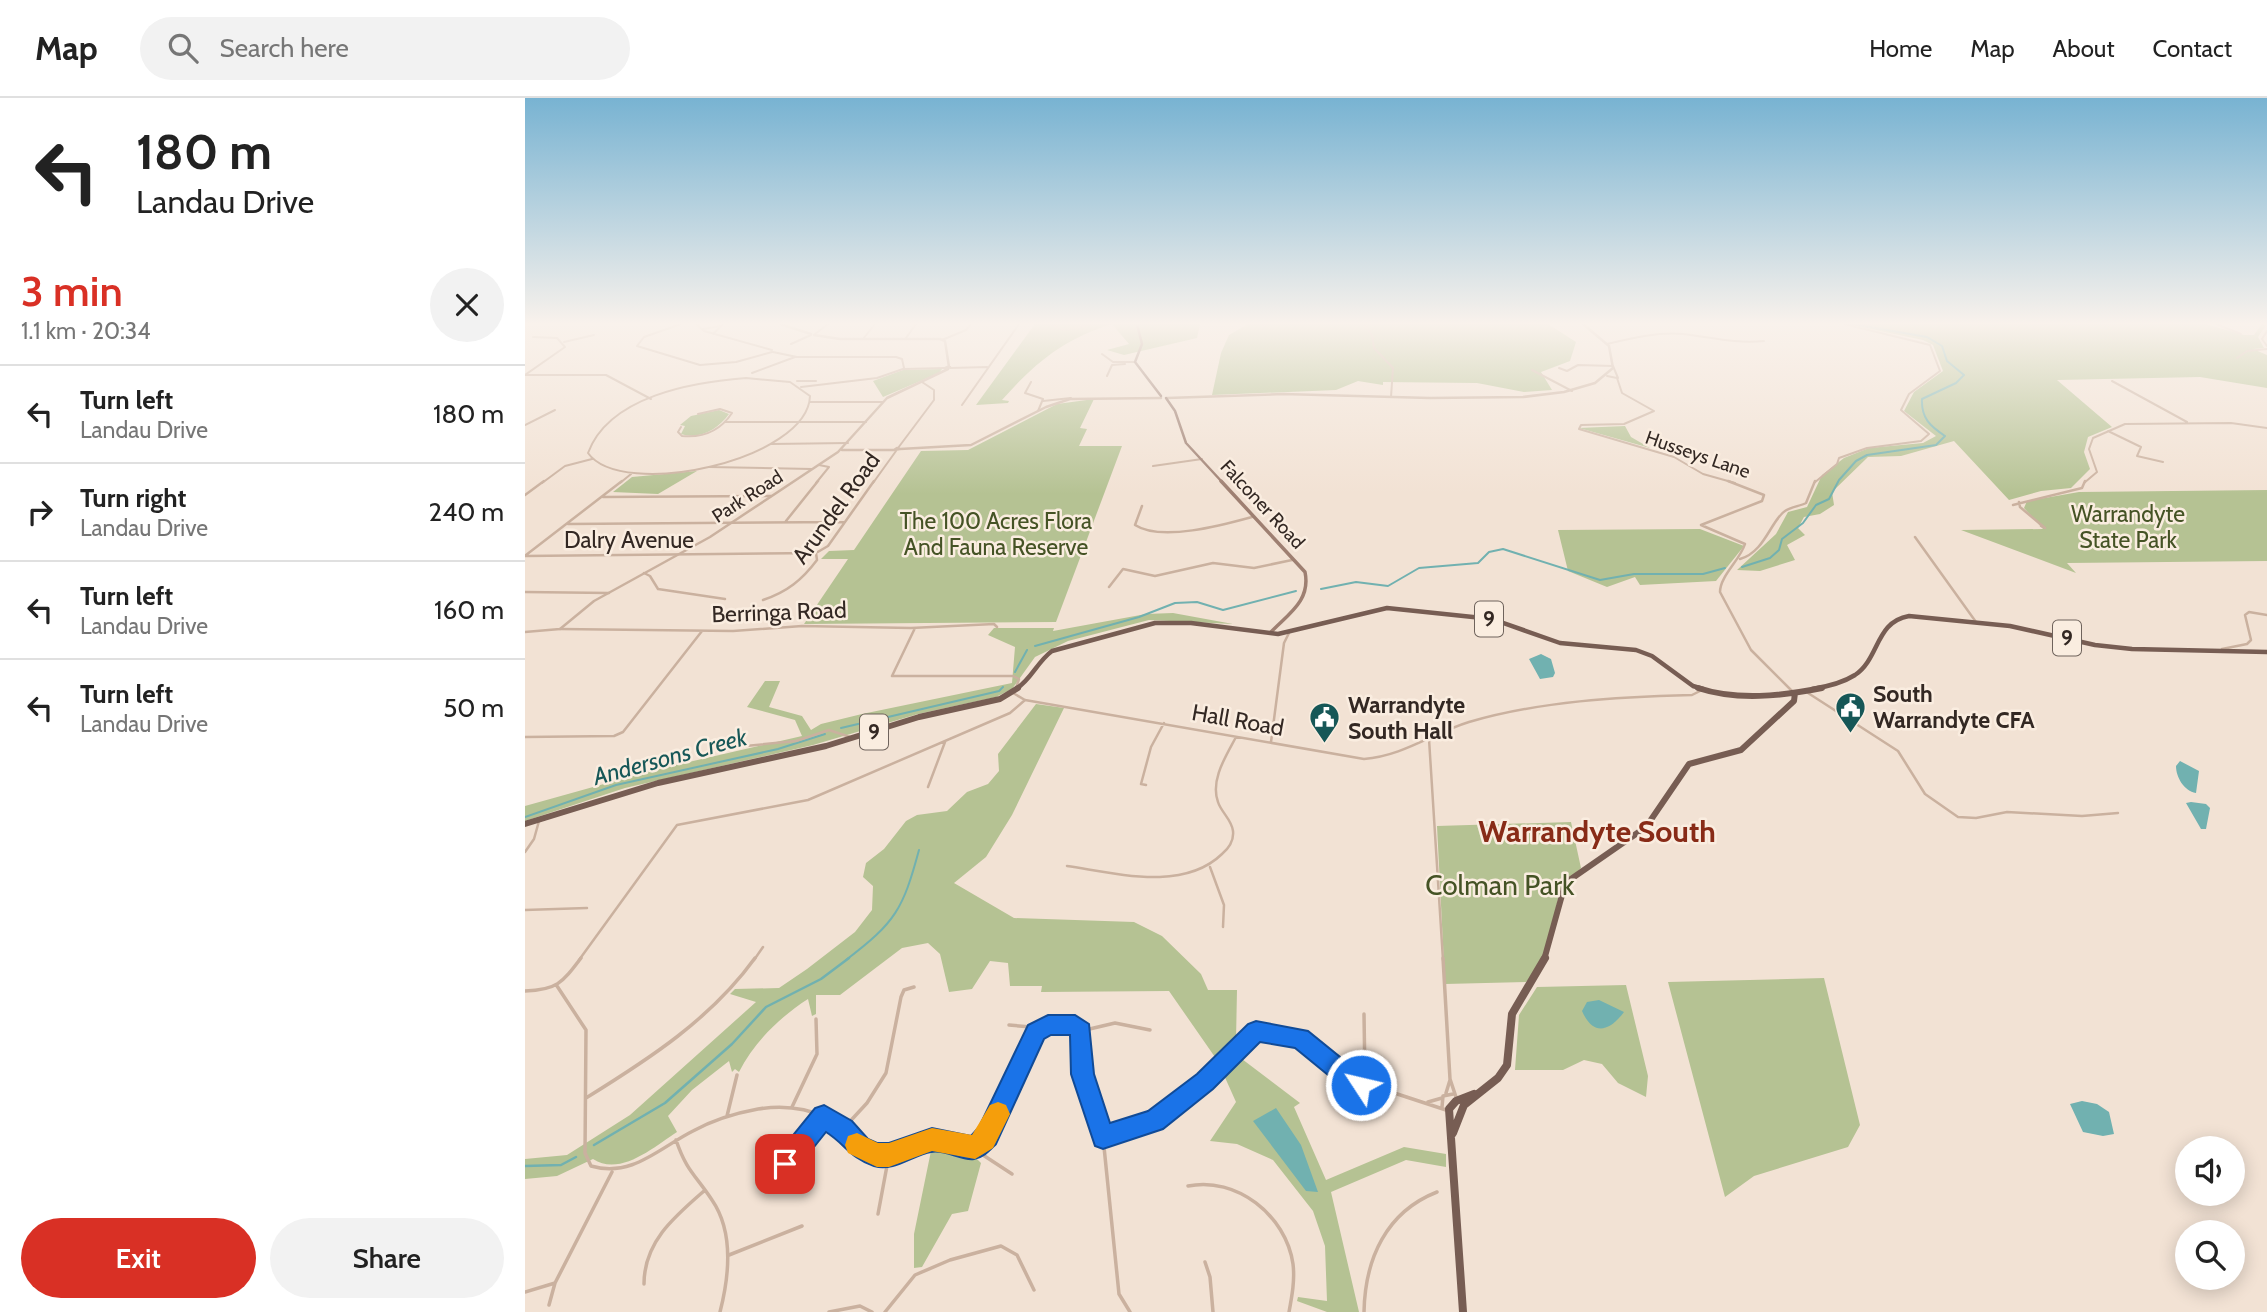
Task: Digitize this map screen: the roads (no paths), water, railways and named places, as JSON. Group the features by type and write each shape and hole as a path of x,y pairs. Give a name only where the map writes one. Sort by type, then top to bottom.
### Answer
{"main road":[{"path":"1150,381 1164,397"},
{"name":"Falconer Road","path":"1164,397 1172,406 1184,439 1252,517 1305,572 1307,586 1299,606 1269,631"},
{"name":"9","path":"525,824 658,783 853,738 930,714 989,702 1013,693 1023,685 1042,658 1061,646 1155,623 1191,623 1280,634 1372,609 1492,619 1560,643 1636,650 1652,656 1702,690 1728,695 1781,695 1841,682 1860,671 1887,625 1897,618 1918,616 2019,627 2111,647 2267,652"},
{"path":"1280,622 1276,630 1280,634"},
{"path":"1463,1312 1450,1112 1459,1100 1477,1093 1498,1078 1507,1065 1512,1014 1544,961 1563,888 1571,879 1646,827 1689,764 1741,750 1795,699 1793,693"},
{"path":"1781,695 1790,702"}],"street":[{"path":"617,381 651,399"},
{"path":"729,381 707,383 651,399 622,414 599,432 590,448 592,459 604,468 631,474 664,474 709,467 771,444 848,443"},
{"path":"771,444 797,422 810,402 810,396 801,387 782,381"},
{"path":"797,381 873,381"},
{"path":"962,405 978,381"},
{"path":"1391,397 1393,381"},
{"path":"1552,381 1572,391"},
{"path":"1031,382 1025,393 1043,401 1322,394 1541,397 1572,391 1596,381"},
{"name":"Husseys Lane","path":"1618,381 1622,393 1654,411 1629,423 1585,424 1578,428 1607,440 1678,458 1708,476 1762,493 1762,501 1700,525 1745,544 1739,559"},
{"path":"1793,693 1751,650 1720,592 1720,585 1739,559 1747,557 1771,533 1783,512 1806,503 1814,482 1837,464 1839,458 1867,448 1921,441 1929,434 1901,410 1909,394 1927,381"},
{"path":"2112,381 2190,424"},
{"path":"801,387 819,382"},
{"name":"Park Road","path":"525,632 560,629 584,608 731,523 842,450 883,402 922,382"},
{"name":"Arundel Road","path":"762,600 786,592 803,579 817,560 816,553 828,546 935,398 934,390 922,382"},
{"path":"1146,397 1181,397"},
{"path":"842,450 953,449 971,445 1061,401 1081,398"},
{"path":"1037,411 1043,401"},
{"path":"810,402 883,402"},
{"path":"525,425 555,410"},
{"path":"681,427 680,435 695,437 714,431 732,415 728,410 698,414"},
{"path":"725,422 866,422"},
{"path":"2013,505 2083,488 2085,481 2097,472 2089,449 2093,438 2125,424 2231,423 2267,428"},
{"path":"2108,430 2141,447 2137,456 2164,462"},
{"path":"525,495 565,466 592,459"},
{"path":"1153,466 1202,460"},
{"path":"785,523 829,467 819,465"},
{"path":"709,467 813,469"},
{"path":"525,556 631,474"},
{"path":"603,497 772,496"},
{"path":"2019,502 2020,507 2041,526"},
{"path":"1142,506 1135,525 1145,532 1213,527 1252,517"},
{"path":"568,524 845,522"},
{"path":"1915,537 1976,622"},
{"name":"Dalry Avenue","path":"525,556 816,553"},
{"path":"1109,587 1123,569 1156,576 1186,567 1213,563 1254,568 1295,559"},
{"path":"644,573 650,576 657,589 725,599"},
{"path":"525,592 609,593"},
{"path":"2208,651 2247,644 2251,640 2245,615 2249,612 2267,615"},
{"name":"Berringa Road","path":"560,629 702,630 860,625 915,628 959,624 994,624 997,627"},
{"path":"915,628 892,676 1013,676 1020,680 1013,693"},
{"path":"525,737 614,736 623,732 702,630"},
{"path":"1272,742 1284,643 1290,632"},
{"path":"1280,634 1284,643"},
{"name":"Hall Road","path":"1013,693 1025,700 1375,759 1470,722 1511,713 1607,697 1692,695 1702,690"},
{"path":"1805,691 1891,746 1902,756 1925,793 1958,817 1976,818 2007,811 2082,816 2118,813"},
{"path":"525,991 547,990 557,986 677,825 808,800 1010,713 1025,700"},
{"path":"1141,785 1151,747 1164,723"},
{"path":"735,747 796,741 829,730 853,738"},
{"path":"1067,866 1166,875 1185,874 1210,867 1222,857 1233,837 1233,827 1218,802 1216,789 1218,775 1236,737"},
{"path":"1429,739 1450,1079 1459,1100"},
{"path":"932,785 946,746 944,741"},
{"path":"525,852 534,839 539,820"},
{"path":"1210,867 1220,888 1224,905 1223,927"},
{"path":"525,910 587,908"},
{"path":"586,1098 667,1048 730,992 763,947"},
{"path":"557,986 586,1030 587,1160 591,1166 612,1172 645,1160 676,1140 727,1116 761,1109 792,1107 824,1116 843,1129 866,1152 889,1155 932,1139 968,1147 978,1145 988,1136 1036,1032 1048,1025 1075,1025 1081,1031 1083,1074 1103,1138 1119,1294 1130,1312"},
{"path":"843,1129 875,1093 884,1076 902,994 914,987"},
{"path":"1364,1014 1363,1081 1368,1087"},
{"path":"792,1107 817,1057 819,1028 816,1019"},
{"path":"1081,1031 1092,1025 1139,1024 1150,1030"},
{"path":"1009,1025 1031,1027 1036,1032"},
{"path":"1103,1138 1154,1120 1205,1082 1256,1031 1300,1038 1347,1076 1363,1081 1368,1087 1428,1102 1450,1112"},
{"path":"727,1116 737,1075"},
{"path":"1450,1079 1444,1096 1450,1112"},
{"path":"1353,1118 1368,1087"},
{"path":"1428,1102 1444,1096 1459,1100"},
{"path":"785,1164 824,1116"},
{"path":"676,1140 685,1167 721,1214 729,1255 727,1284 720,1312"},
{"path":"978,1145 983,1155 1012,1174"},
{"path":"878,1214 889,1155"},
{"path":"549,1305 555,1283 612,1172"},
{"path":"1188,1186 1207,1181 1226,1183 1267,1211 1277,1223 1288,1240 1294,1264 1289,1312"},
{"path":"644,1284 642,1270 656,1240 704,1191"},
{"path":"1364,1312 1365,1292 1377,1242 1421,1197 1437,1192"},
{"path":"729,1255 802,1226"},
{"path":"885,1312 915,1275 950,1260 1001,1246 1010,1248 1017,1255 1034,1290"},
{"path":"1205,1262 1210,1277 1213,1312"},
{"path":"525,1292 555,1283"},
{"path":"829,1312 860,1306 872,1312"}],"water":[{"path":"1541,654 1551,659 1555,673 1553,677 1540,679 1529,659"},
{"path":"2180,761 2199,771 2196,793 2184,786 2179,779 2176,766"},
{"path":"2186,803 2206,804 2210,808 2206,829 2201,829"},
{"path":"1599,1000 1624,1012 1613,1024 1596,1028 1582,1011 1587,1002"},
{"path":"2082,1101 2097,1104 2109,1112 2114,1134 2103,1136 2083,1132 2070,1104"},
{"path":"1276,1108 1301,1145 1318,1192 1306,1191 1253,1121"}],"waterway":[{"name":"Andersons Creek","path":"1742,567 1770,558 1779,550 1782,539 1803,523 1816,505 1829,499 1839,480 1856,461 1867,455 1936,445 1945,436 1927,421 1922,399 1958,381"},
{"name":"Andersons Creek","path":"1321,589 1356,582 1388,586 1419,568 1478,563 1489,552 1503,549 1600,580 1634,574 1703,574 1725,568"},
{"name":"Andersons Creek","path":"1035,646 1139,617 1175,603 1197,602 1223,610 1296,591"},
{"name":"Andersons Creek","path":"1015,672 1027,650"},
{"name":"Andersons Creek","path":"841,728 999,691 1003,687"},
{"name":"Andersons Creek","path":"525,817 616,785 778,749 825,734"},
{"path":"846,960 876,935 895,913 908,887 919,850"},
{"path":"594,1145 665,1103 732,1044 766,1007 821,979 849,958"},
{"name":"Andersons Creek","path":"525,1166 561,1165 576,1157"}],"place":[{"name":"South Warrandyte CFA","path":"1850,734"},
{"name":"Warrandyte South Hall","path":"1325,745"}],"district":[{"name":"Warrandyte South","path":"1597,832"}],"park label":[{"name":"Warrandyte State Park","path":"2128,527"},
{"name":"The 100 Acres Flora And Fauna Reserve","path":"996,534"},
{"name":"Colman Park","path":"1500,885"}]}
